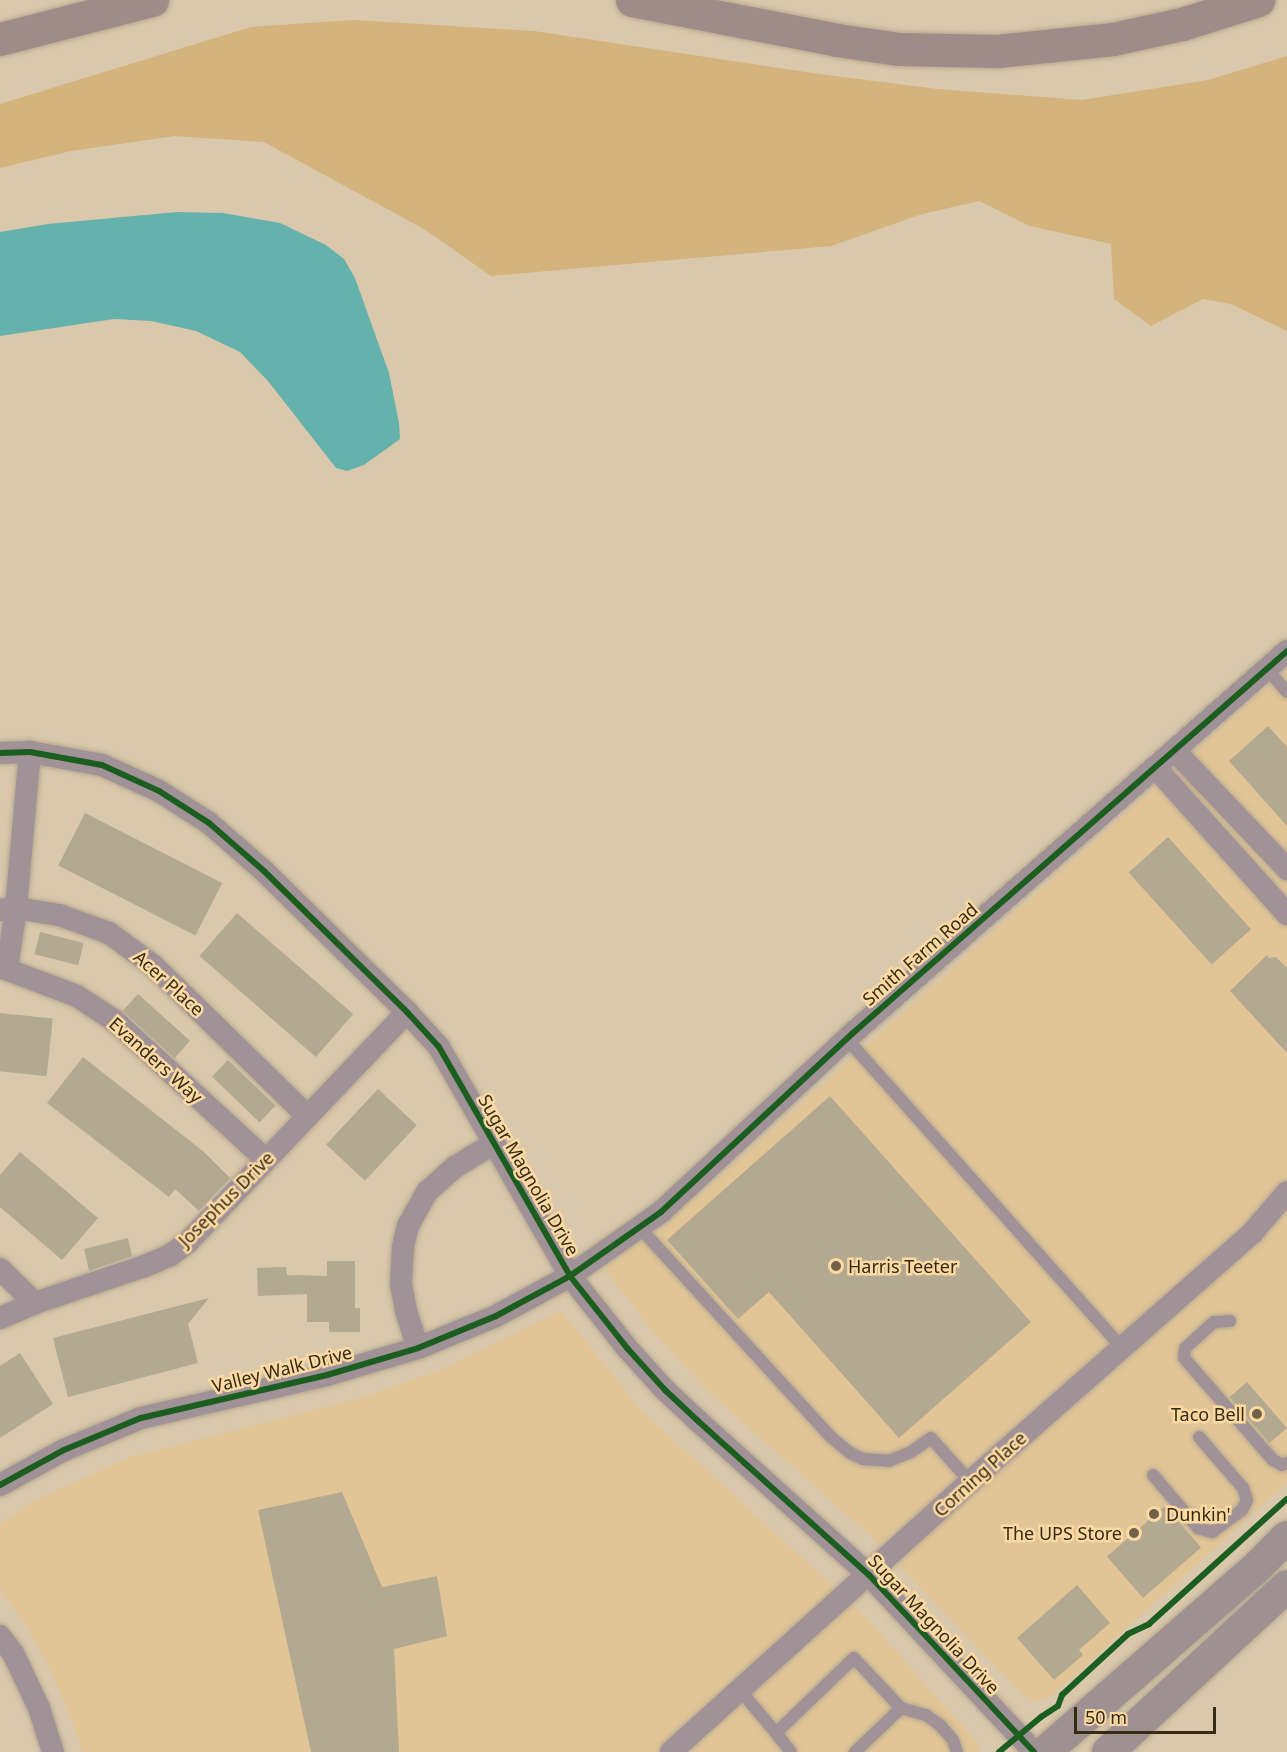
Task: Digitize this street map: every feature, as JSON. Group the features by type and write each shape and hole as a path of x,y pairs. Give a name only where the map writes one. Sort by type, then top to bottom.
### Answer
{"highway":[{"path":"0,39 152,0"},
{"path":"632,0 837,40 944,51 997,51 1113,39 1182,24 1258,0"}],"main road":[{"path":"1045,1752 1255,1569 1287,1538"},
{"path":"1108,1752 1287,1586"}],"street":[{"name":"Smith Farm Road","path":"570,1276 662,1212 846,1038 1287,651"},
{"path":"1174,751 1287,869"},
{"path":"4,968 8,909 30,752"},
{"name":"Sugar Magnolia Drive","path":"0,753 30,752 102,765 159,791 209,823 264,871 407,1012 439,1047 570,1276 665,1390 868,1575 1034,1752"},
{"path":"1155,767 1287,914"},
{"name":"Acer Place","path":"8,909 59,915 109,933 154,966 307,1116"},
{"name":"Evanders Way","path":"4,968 77,996 115,1021 266,1160"},
{"name":"Josephus Drive","path":"0,1318 35,1303 169,1256 188,1242 407,1012"},
{"path":"418,1348 406,1310 401,1284 403,1247 408,1226 427,1192 455,1167 493,1143"},
{"name":"Corning Place","path":"671,1752 970,1482 1253,1232 1287,1192"},
{"path":"0,1269 35,1303"},
{"name":"Valley Walk Drive","path":"0,1485 64,1450 141,1418 327,1375 418,1348 496,1316 570,1276"},
{"path":"0,1636 13,1653 39,1708 53,1752"}],"lane":[{"path":"1267,669 1287,692"},
{"path":"846,1038 1122,1349"},
{"path":"640,1228 831,1437 850,1453 863,1459 890,1461 911,1452 931,1438 970,1482"},
{"path":"1230,1321 1214,1322 1185,1348 1184,1358 1273,1460 1282,1465 1287,1463"},
{"path":"1153,1475 1198,1528 1216,1531 1242,1510 1246,1500 1243,1488 1199,1437"},
{"path":"776,1733 854,1658 901,1708 926,1714 940,1725 953,1740 957,1752"},
{"path":"739,1689 791,1752"},
{"path":"855,1752 901,1708"}],"shaded area":[{"path":"353,20 534,31 819,74 937,89 1082,100 1208,80 1287,56 1287,331 1231,304 1203,299 1151,326 1114,299 1111,244 1030,226 979,201 922,214 831,246 491,276 424,229 264,142 175,136 71,151 0,168 0,104 251,27"},
{"path":"1287,669 1287,1483 1050,1697 1036,1702 1023,1695 875,1540 712,1395 655,1334 604,1268 704,1191"},
{"path":"561,1311 641,1410 862,1613 980,1746 978,1752 82,1752 73,1722 51,1670 23,1620 0,1589 0,1524 36,1500 130,1457 361,1398 441,1370"}],"water":[{"path":"177,212 223,213 280,223 326,245 344,259 355,278 389,373 400,439 364,465 347,471 336,468 268,381 240,352 196,331 151,321 114,319 0,336 0,232 48,224"}],"building":[{"path":"1268,726 1287,747 1287,826 1229,761"},
{"path":"85,813 222,883 195,935 58,866"},
{"path":"1168,837 1251,929 1212,965 1129,872"},
{"path":"237,913 353,1014 316,1057 200,956"},
{"path":"40,932 84,943 78,965 34,954"},
{"path":"1267,955 1269,958 1276,957 1287,968 1287,1053 1230,991"},
{"path":"138,994 190,1041 175,1058 123,1011"},
{"path":"0,1013 53,1019 47,1076 0,1071"},
{"path":"83,1057 204,1152 230,1178 199,1211 175,1189 169,1197 47,1103"},
{"path":"228,1060 275,1106 259,1122 212,1077"},
{"path":"378,1089 417,1125 365,1181 326,1145"},
{"name":"Harris Teeter","path":"830,1096 1031,1322 899,1438 769,1292 738,1319 667,1240"},
{"path":"20,1152 98,1218 62,1260 0,1207 0,1175"},
{"path":"128,1238 132,1256 89,1271 84,1249"},
{"path":"327,1261 355,1261 355,1308 360,1308 360,1332 329,1332 329,1322 307,1322 307,1294 258,1296 257,1268 286,1267 287,1275 327,1276"},
{"path":"209,1298 188,1324 198,1363 68,1397 53,1338"},
{"path":"20,1353 53,1404 0,1438 0,1366"},
{"name":"Taco Bell","path":"1247,1382 1287,1428 1270,1443 1230,1397"},
{"path":"342,1492 382,1587 437,1576 447,1636 394,1649 399,1752 311,1752 258,1510"},
{"path":"1165,1506 1201,1548 1143,1598 1107,1557"},
{"path":"1077,1585 1110,1623 1079,1650 1083,1655 1054,1680 1017,1638"}],"cycle path":[{"path":"0,1485 64,1450 141,1418 327,1375 418,1348 496,1316 570,1276 661,1212 853,1033 1287,651"},
{"path":"0,753 30,752 102,765 159,791 209,823 264,871 407,1012 439,1047 570,1276 627,1348 665,1390 698,1421 869,1575 1034,1752"},
{"path":"999,1752 1058,1706 1062,1695 1128,1634 1149,1624 1287,1499"}],"place":[{"name":"Harris Teeter","path":"836,1266"},
{"name":"Taco Bell","path":"1257,1414"},
{"name":"Dunkin'","path":"1154,1514"},
{"name":"The UPS Store","path":"1134,1533"}]}
